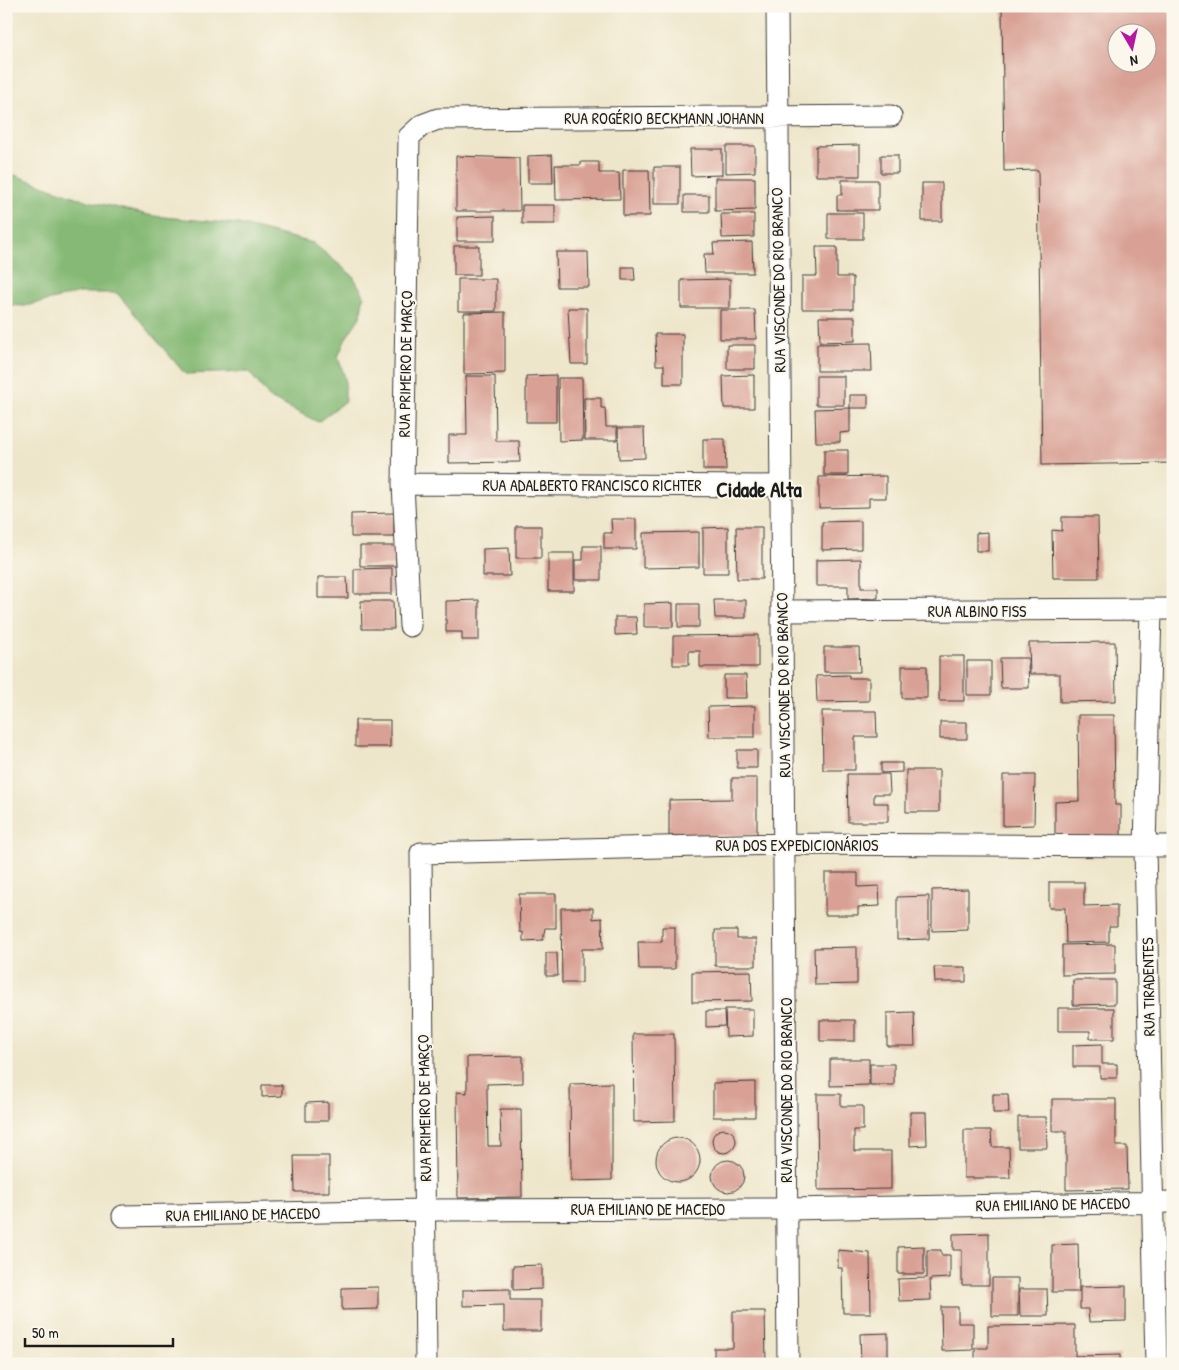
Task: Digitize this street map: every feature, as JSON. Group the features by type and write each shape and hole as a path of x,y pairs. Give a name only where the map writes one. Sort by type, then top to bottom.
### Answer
{"street":[{"name":"RUA VISCONDE DO RIO BRANCO","path":"777,6 776,118 785,844 788,1364"},
{"name":"RUA ROGÉRIO BECKMANN JOHANN","path":"438,119 891,116"},
{"name":"RUA PRIMEIRO DE MARÇO","path":"410,626 403,484 409,137 422,125 438,119"},
{"name":"RUA ADALBERTO FRANCISCO RICHTER","path":"403,484 781,486"},
{"name":"RUA ALBINO FISS","path":"782,611 1173,609"},
{"name":"RUA TIRADENTES","path":"1151,610 1145,847 1163,1202 1156,1364"},
{"name":"RUA DOS EXPEDICIONÁRIOS","path":"421,853 785,844 1173,846"},
{"name":"RUA PRIMEIRO DE MARÇO","path":"421,853 426,1364"},
{"name":"RUA EMILIANO DE MACEDO","path":"123,1216 425,1210 787,1209 1163,1202"}],"green space":[{"path":"6,172 84,200 153,216 238,224 313,243 353,276 364,295 360,317 346,338 338,357 345,378 345,401 318,422 270,398 249,372 185,374 117,293 80,293 25,306 6,305"}],"building":[{"path":"1002,6 1173,6 1173,463 1042,465 1038,170 1004,171"},
{"path":"860,145 860,176 816,176 816,146"},
{"path":"726,146 755,146 755,172 726,173"},
{"path":"690,149 722,149 722,175 691,176"},
{"path":"552,155 553,183 528,183 528,156"},
{"path":"881,155 898,155 898,173 881,173"},
{"path":"456,156 519,158 520,211 456,211"},
{"path":"581,162 599,162 599,173 619,173 620,199 556,200 555,165 581,165"},
{"path":"654,167 680,167 680,204 654,204"},
{"path":"623,170 649,170 650,216 623,216"},
{"path":"715,178 755,178 755,210 715,211"},
{"path":"842,180 878,180 878,210 837,210 837,195 842,195"},
{"path":"922,183 942,183 942,221 922,221"},
{"path":"684,195 709,195 709,212 684,212"},
{"path":"522,205 555,205 555,224 522,224"},
{"path":"828,213 863,213 863,239 828,239"},
{"path":"721,214 754,214 754,237 722,238"},
{"path":"495,216 495,241 457,241 457,217"},
{"path":"752,242 753,273 705,273 704,254 714,254 713,243"},
{"path":"454,246 479,246 479,275 454,275"},
{"path":"816,247 837,247 837,277 853,277 853,309 802,309 802,276 817,276"},
{"path":"556,252 588,252 589,287 557,287"},
{"path":"622,267 634,267 635,280 622,280"},
{"path":"458,279 496,279 496,311 458,311"},
{"path":"730,279 730,308 681,308 681,280"},
{"path":"568,308 587,308 587,364 571,364"},
{"path":"720,310 755,310 756,339 720,339"},
{"path":"505,312 505,373 464,374 464,313"},
{"path":"819,317 855,317 855,341 820,342"},
{"path":"655,334 683,334 683,384 664,384 664,365 656,365"},
{"path":"871,343 872,371 817,371 817,344"},
{"path":"727,345 755,345 755,369 727,369"},
{"path":"556,375 556,422 526,422 526,376"},
{"path":"754,375 754,408 724,408 723,376"},
{"path":"466,376 495,376 496,441 519,441 520,462 449,463 449,435 467,435"},
{"path":"816,376 844,376 844,405 816,405"},
{"path":"558,378 582,378 583,440 559,441"},
{"path":"850,395 868,395 868,408 850,408"},
{"path":"584,398 601,398 601,408 605,408 606,427 617,427 617,440 585,440"},
{"path":"850,408 850,432 840,433 840,442 816,442 815,409"},
{"path":"618,428 644,428 645,458 619,459"},
{"path":"703,439 725,439 726,470 703,470"},
{"path":"824,450 848,450 848,475 824,475"},
{"path":"886,476 886,498 869,498 869,507 819,508 819,477"},
{"path":"394,513 394,537 351,537 351,514"},
{"path":"1062,517 1098,517 1099,578 1053,578 1052,530 1062,531"},
{"path":"611,519 636,519 636,549 604,549 604,533 612,533"},
{"path":"861,521 861,549 822,550 822,522"},
{"path":"516,526 541,526 541,558 516,558"},
{"path":"728,527 728,573 703,573 703,528"},
{"path":"736,527 762,527 762,579 737,579"},
{"path":"699,532 699,567 643,568 643,533"},
{"path":"988,532 988,551 976,551 976,533"},
{"path":"360,546 396,546 396,566 360,566"},
{"path":"583,546 601,546 601,580 575,580 575,560 583,560"},
{"path":"509,548 510,576 483,576 483,549"},
{"path":"548,553 574,553 574,591 548,591"},
{"path":"861,559 861,588 878,588 878,598 848,599 848,586 816,586 816,560"},
{"path":"392,568 392,594 354,594 354,569"},
{"path":"318,577 347,577 348,598 318,598"},
{"path":"479,600 479,640 462,640 462,632 446,632 446,601"},
{"path":"714,600 746,600 746,618 715,618"},
{"path":"361,601 393,601 394,629 362,629"},
{"path":"673,603 673,627 644,627 644,604"},
{"path":"678,604 699,604 699,627 678,627"},
{"path":"615,617 636,617 637,634 615,635"},
{"path":"758,635 758,667 700,667 700,651 689,651 689,665 673,665 673,636"},
{"path":"1115,642 1116,701 1060,702 1060,674 1030,674 1029,643"},
{"path":"824,647 859,647 860,672 824,672"},
{"path":"939,656 964,656 964,701 939,701"},
{"path":"1000,658 1028,658 1029,688 1001,688"},
{"path":"967,661 991,661 991,695 967,695"},
{"path":"902,666 927,666 927,698 902,698"},
{"path":"724,675 746,675 747,698 724,698"},
{"path":"849,675 849,678 869,678 869,701 817,702 816,676"},
{"path":"755,706 755,737 709,737 708,707"},
{"path":"822,711 876,711 877,737 855,737 855,770 823,770"},
{"path":"1078,715 1114,715 1115,805 1121,805 1121,836 1055,837 1055,802 1079,801"},
{"path":"355,720 390,720 390,747 355,747"},
{"path":"940,722 967,722 967,739 940,739"},
{"path":"737,750 757,750 757,768 737,768"},
{"path":"881,763 902,763 902,772 881,773"},
{"path":"906,770 939,770 939,812 906,812"},
{"path":"847,774 889,774 890,794 874,794 874,803 888,803 888,822 848,822"},
{"path":"1003,775 1035,775 1034,825 1003,826"},
{"path":"732,778 757,778 757,835 669,836 669,800 732,799"},
{"path":"825,873 858,873 858,887 879,886 880,906 858,907 858,915 825,915"},
{"path":"1049,882 1084,882 1084,906 1117,905 1117,926 1109,926 1109,942 1066,943 1065,908 1049,908"},
{"path":"968,889 968,930 932,931 932,890"},
{"path":"519,894 556,894 556,928 545,928 543,940 523,941 523,932 520,932"},
{"path":"929,896 929,939 897,940 897,897"},
{"path":"561,908 593,908 593,919 602,918 603,949 582,949 582,983 562,983"},
{"path":"662,927 675,927 675,969 639,969 638,942 662,942"},
{"path":"715,930 737,930 737,939 756,939 756,966 715,966"},
{"path":"1115,944 1115,974 1062,975 1062,945"},
{"path":"857,947 857,984 815,985 814,948"},
{"path":"546,953 557,953 558,976 546,976"},
{"path":"934,967 966,967 966,982 935,982"},
{"path":"751,971 752,1001 692,1002 692,972"},
{"path":"1073,980 1115,980 1115,1004 1073,1005"},
{"path":"1058,1008 1114,1008 1114,1039 1090,1039 1090,1031 1058,1031"},
{"path":"725,1009 753,1009 753,1036 726,1037"},
{"path":"706,1011 724,1011 725,1026 706,1027"},
{"path":"914,1012 915,1046 887,1046 887,1013"},
{"path":"820,1020 855,1020 855,1041 820,1041"},
{"path":"633,1034 674,1034 675,1121 634,1122"},
{"path":"1102,1044 1102,1064 1117,1064 1117,1078 1100,1078 1100,1067 1073,1067 1073,1045"},
{"path":"523,1056 523,1083 487,1084 488,1146 501,1146 500,1109 521,1109 522,1197 458,1198 457,1092 467,1093 467,1057"},
{"path":"830,1059 869,1059 869,1085 830,1086"},
{"path":"870,1064 894,1064 894,1085 870,1085"},
{"path":"755,1082 755,1117 713,1117 713,1083"},
{"path":"612,1083 612,1180 571,1181 570,1084"},
{"path":"262,1085 282,1085 282,1096 262,1097"},
{"path":"817,1094 841,1094 841,1106 863,1106 863,1130 854,1130 854,1151 891,1151 891,1189 818,1190"},
{"path":"993,1094 1008,1094 1009,1113 993,1113"},
{"path":"1052,1099 1116,1099 1116,1146 1127,1146 1128,1189 1066,1190 1066,1131 1052,1131"},
{"path":"328,1102 328,1121 306,1121 306,1103"},
{"path":"910,1112 926,1112 927,1145 910,1146"},
{"path":"1018,1117 1046,1117 1047,1148 1018,1148"},
{"path":"724,1129 729,1130 735,1136 735,1146 729,1152 724,1153 719,1152 713,1146 712,1141 713,1136 719,1130"},
{"path":"964,1130 991,1130 992,1147 1009,1147 1010,1178 964,1178"},
{"path":"674,1138 682,1138 694,1144 700,1160 694,1176 682,1182 674,1182 662,1176 656,1164 656,1156 662,1144"},
{"path":"294,1156 329,1156 329,1192 295,1192"},
{"path":"728,1160 740,1164 744,1176 740,1188 728,1192 716,1188 712,1176 716,1164"},
{"path":"989,1233 989,1285 962,1285 962,1250 953,1250 953,1234"},
{"path":"1078,1244 1079,1292 1052,1292 1052,1245"},
{"path":"924,1246 924,1274 898,1274 898,1247"},
{"path":"838,1250 870,1253 871,1313 843,1313 842,1268 838,1268"},
{"path":"927,1250 941,1250 941,1255 950,1255 950,1278 930,1279 931,1300 899,1301 898,1279 927,1278"},
{"path":"542,1265 542,1289 513,1290 513,1266"},
{"path":"992,1278 1018,1278 1018,1316 992,1316"},
{"path":"1126,1286 1126,1321 1089,1322 1088,1309 1080,1309 1080,1287"},
{"path":"378,1287 378,1309 342,1310 342,1288"},
{"path":"510,1289 510,1300 541,1300 541,1331 504,1331 504,1305 463,1306 463,1290"},
{"path":"1019,1289 1047,1289 1048,1316 1020,1316"},
{"path":"941,1307 958,1307 958,1323 973,1323 973,1350 942,1351"},
{"path":"733,1311 765,1311 766,1364 714,1364 714,1348 733,1348"},
{"path":"1075,1325 1075,1356 1120,1355 1120,1364 1063,1364 1063,1359 1011,1360 1011,1364 975,1364 975,1348 988,1348 988,1326"},
{"path":"888,1333 888,1364 861,1364 860,1334"}],"district":[{"name":"Cidade Alta","path":"759,489"}]}
